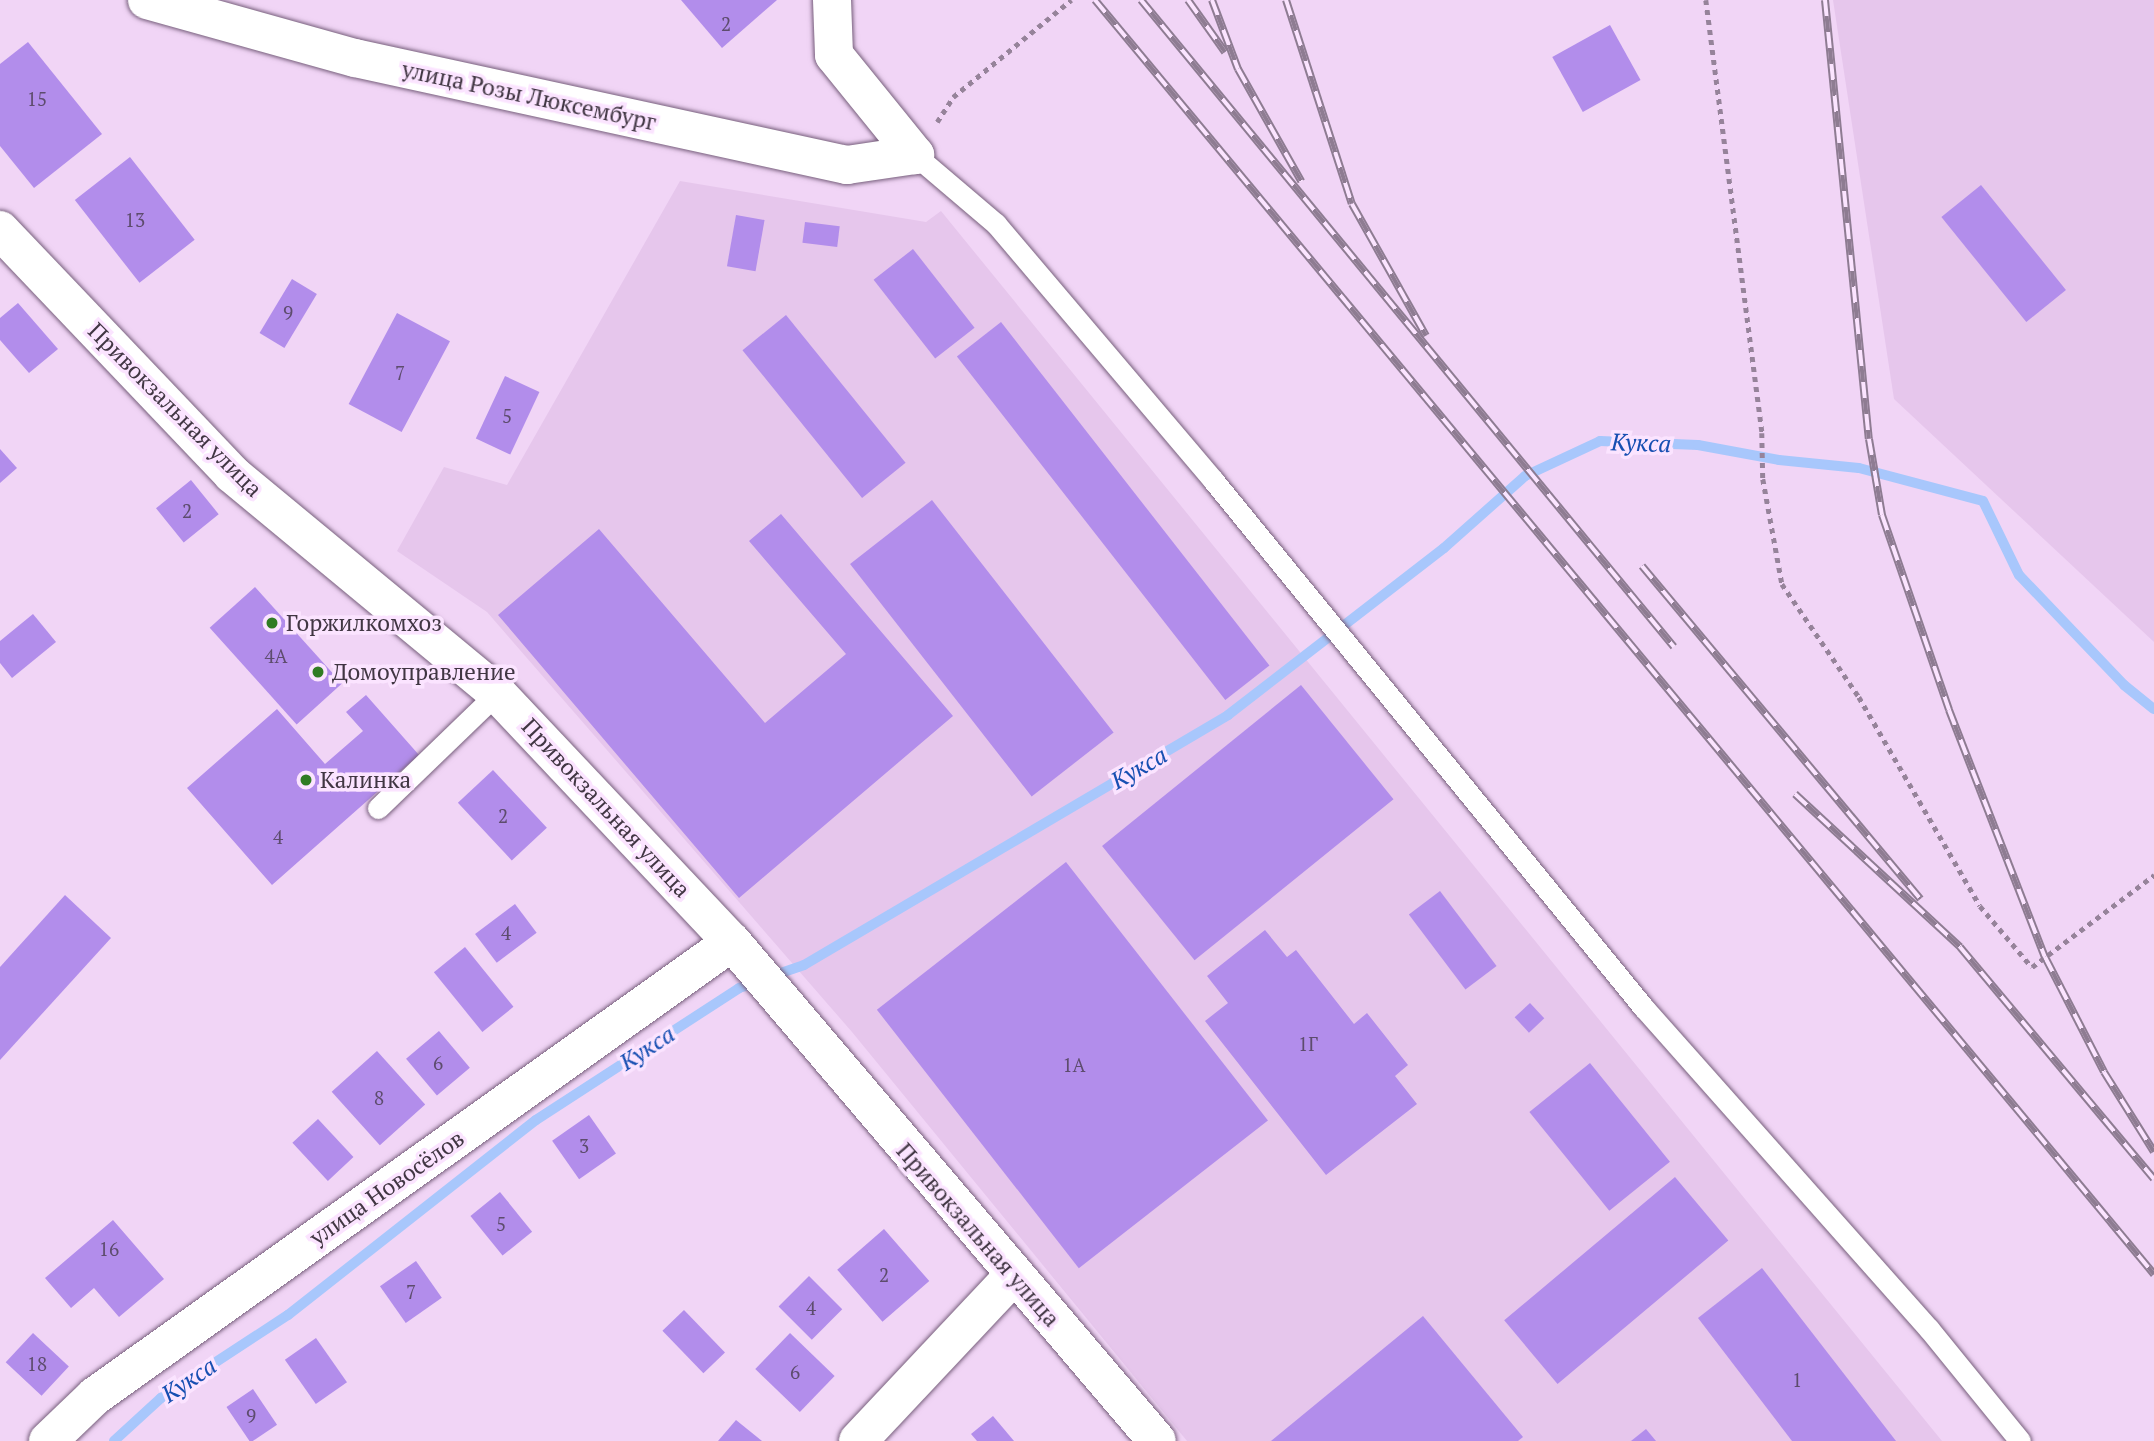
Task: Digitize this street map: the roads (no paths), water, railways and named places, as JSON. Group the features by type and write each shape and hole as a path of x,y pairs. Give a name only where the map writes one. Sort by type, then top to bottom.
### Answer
{"street":[{"name":"улица Розы Люксембург","path":"147,0 355,58 847,165 915,155"},
{"path":"832,0 834,55 915,155"},
{"name":"Привокзальная улица","path":"0,230 232,474 497,693 741,952 774,995 1012,1277 1157,1441"},
{"name":"улица Новосёлов","path":"48,1441 95,1396 741,952"},
{"path":"858,1441 1012,1277"}],"lane":[{"path":"915,155 996,224 1644,1008 1929,1329 2020,1441"},
{"path":"378,808 497,693"}],"waterway":[{"name":"Кукса","path":"772,976 804,965 1228,715 1444,548 1525,476 1600,441 1698,445 1779,460 1859,468 1983,501 2019,575 2124,685 2154,709"},
{"name":"Кукса","path":"114,1441 161,1398 288,1315 536,1120 739,988 757,982"}],"railway":[{"path":"1095,0 2154,1274"},
{"path":"1141,0 1674,647"},
{"path":"1188,0 1225,52"},
{"path":"1212,0 1238,69 1301,181"},
{"path":"1286,0 1352,204 1426,336"},
{"path":"1825,0 1869,439 1882,515 1949,710 2045,957 2104,1072 2154,1152"},
{"path":"1642,566 1920,899"},
{"path":"1795,794 1960,947 2154,1179"}],"place":[{"name":"Горжилкомхоз","path":"272,623"},
{"name":"Домоуправление","path":"318,672"},
{"name":"Калинка","path":"306,780"}]}
